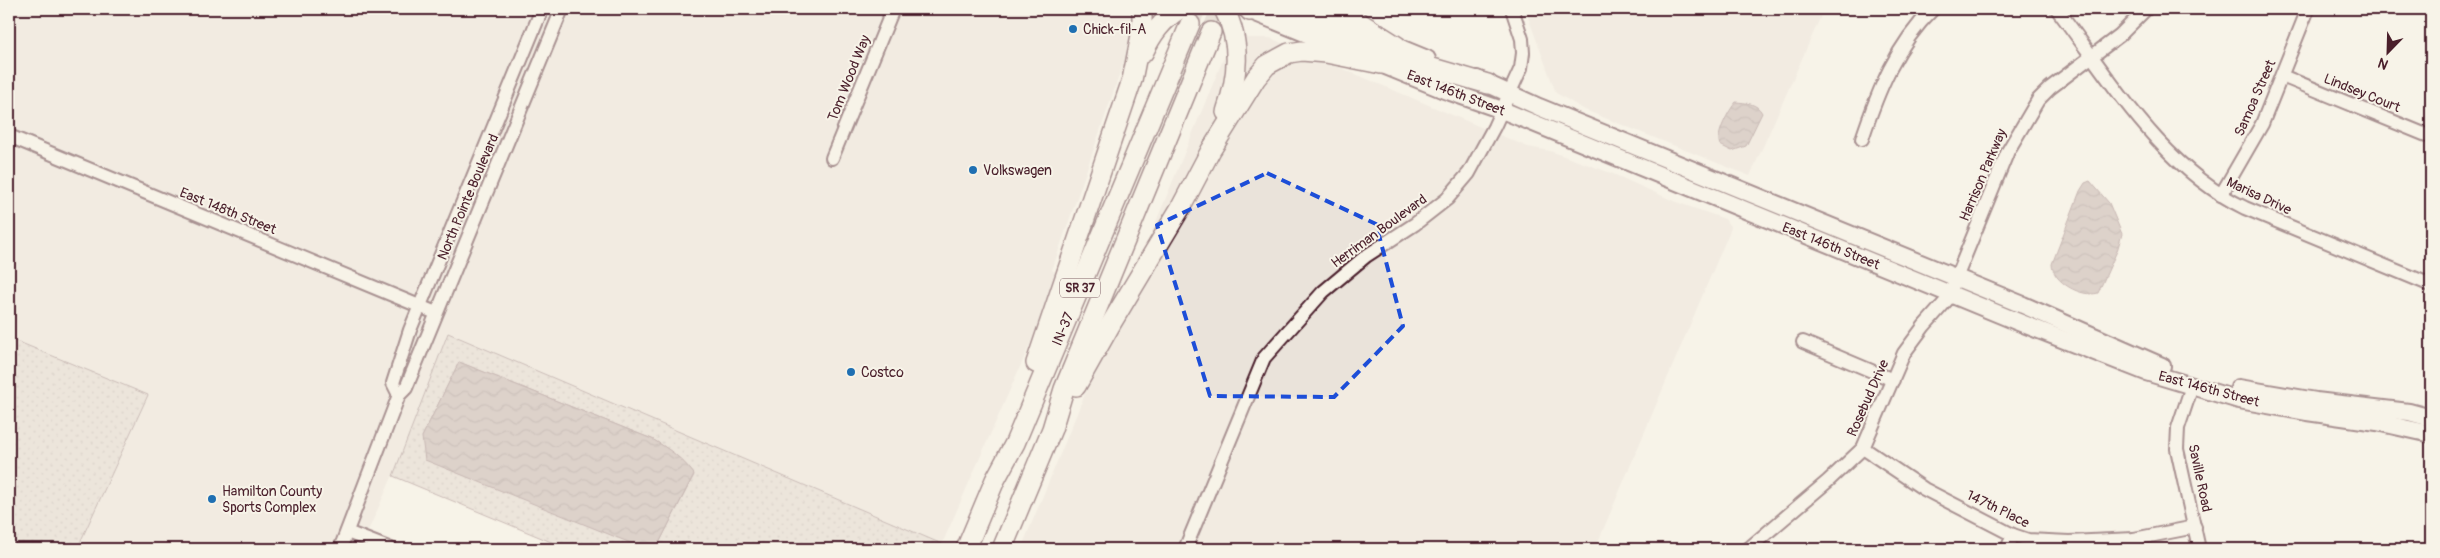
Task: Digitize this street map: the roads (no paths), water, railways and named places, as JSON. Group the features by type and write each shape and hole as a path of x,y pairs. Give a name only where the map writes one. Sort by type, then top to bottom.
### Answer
{"highway":[{"path":"1132,80 1142,30 1142,9"},
{"path":"1211,150 1236,76 1238,58 1233,31 1224,9"},
{"path":"1276,9 1395,57 1488,84"},
{"path":"1331,9 1354,19 1396,46"},
{"path":"995,480 1132,80 1151,36 1160,24 1185,17"},
{"name":"IN-37","path":"966,549 995,480 1015,443 1185,17"},
{"name":"IN-37","path":"1002,549 1052,429 1064,389 1211,32"},
{"path":"1052,429 1112,322 1181,207 1211,150 1256,78 1268,66 1289,53 1302,51 1326,52 1381,64"}],"main road":[{"name":"East 146th Street","path":"1248,9 1381,64 1953,286 2192,376 2242,389 2316,401 2409,412 2431,418"},
{"name":"East 146th Street","path":"1305,9 1488,84 2146,372 2239,400 2376,422 2431,434"}],"street":[{"name":"North Pointe Boulevard","path":"399,395 393,383 419,306 542,9"},
{"name":"North Pointe Boulevard","path":"340,549 399,395 406,388 562,9"},
{"name":"Tom Wood Way","path":"832,158 893,9"},
{"name":"Herriman Boulevard","path":"1185,549 1264,358 1323,292 1348,270 1447,199 1469,173 1510,94 1521,68 1522,39 1512,9"},
{"path":"1862,139 1880,87 1891,65 1910,36 1933,9"},
{"name":"Marisa Drive","path":"2057,9 2148,128 2170,154 2194,176 2221,195 2245,208 2431,285"},
{"name":"Harrison Parkway","path":"1953,286 2008,150 2020,126 2038,100 2050,88 2120,35 2146,9"},
{"name":"Samoa Street","path":"2221,195 2254,140 2308,9"},
{"name":"Lindsey Court","path":"2282,76 2431,137"},
{"name":"East 148th Street","path":"9,136 436,313"},
{"name":"Rosebud Drive","path":"1748,549 1828,481 1863,448 1911,342 1943,306 1953,286"},
{"path":"1803,342 1893,380"},
{"name":"Saville Road","path":"2192,386 2178,428 2177,449 2199,549"},
{"name":"147th Place","path":"1863,448 1924,488 2012,535 2041,542 2152,537 2195,526"},
{"path":"347,532 391,549"},
{"path":"2006,549 2012,535"}],"water":[{"path":"1736,102 1754,105 1762,113 1746,146 1732,151 1720,145 1719,135 1727,116"},
{"path":"2090,181 2109,203 2122,234 2117,251 2098,293 2091,294 2076,291 2062,282 2053,271 2052,264 2080,191 2085,183"},
{"path":"459,362 652,439 670,450 680,459 694,474 656,549 633,544 425,460 422,437"}],"tunnel":[{"path":"1190,24 1196,9"},
{"path":"1211,32 1221,9"}],"place":[{"name":"Chick-fil-A","path":"1073,29"},
{"name":"Volkswagen","path":"973,170"},
{"name":"Costco","path":"851,372"},
{"name":"Hamilton County Sports Complex","path":"212,499"}]}
